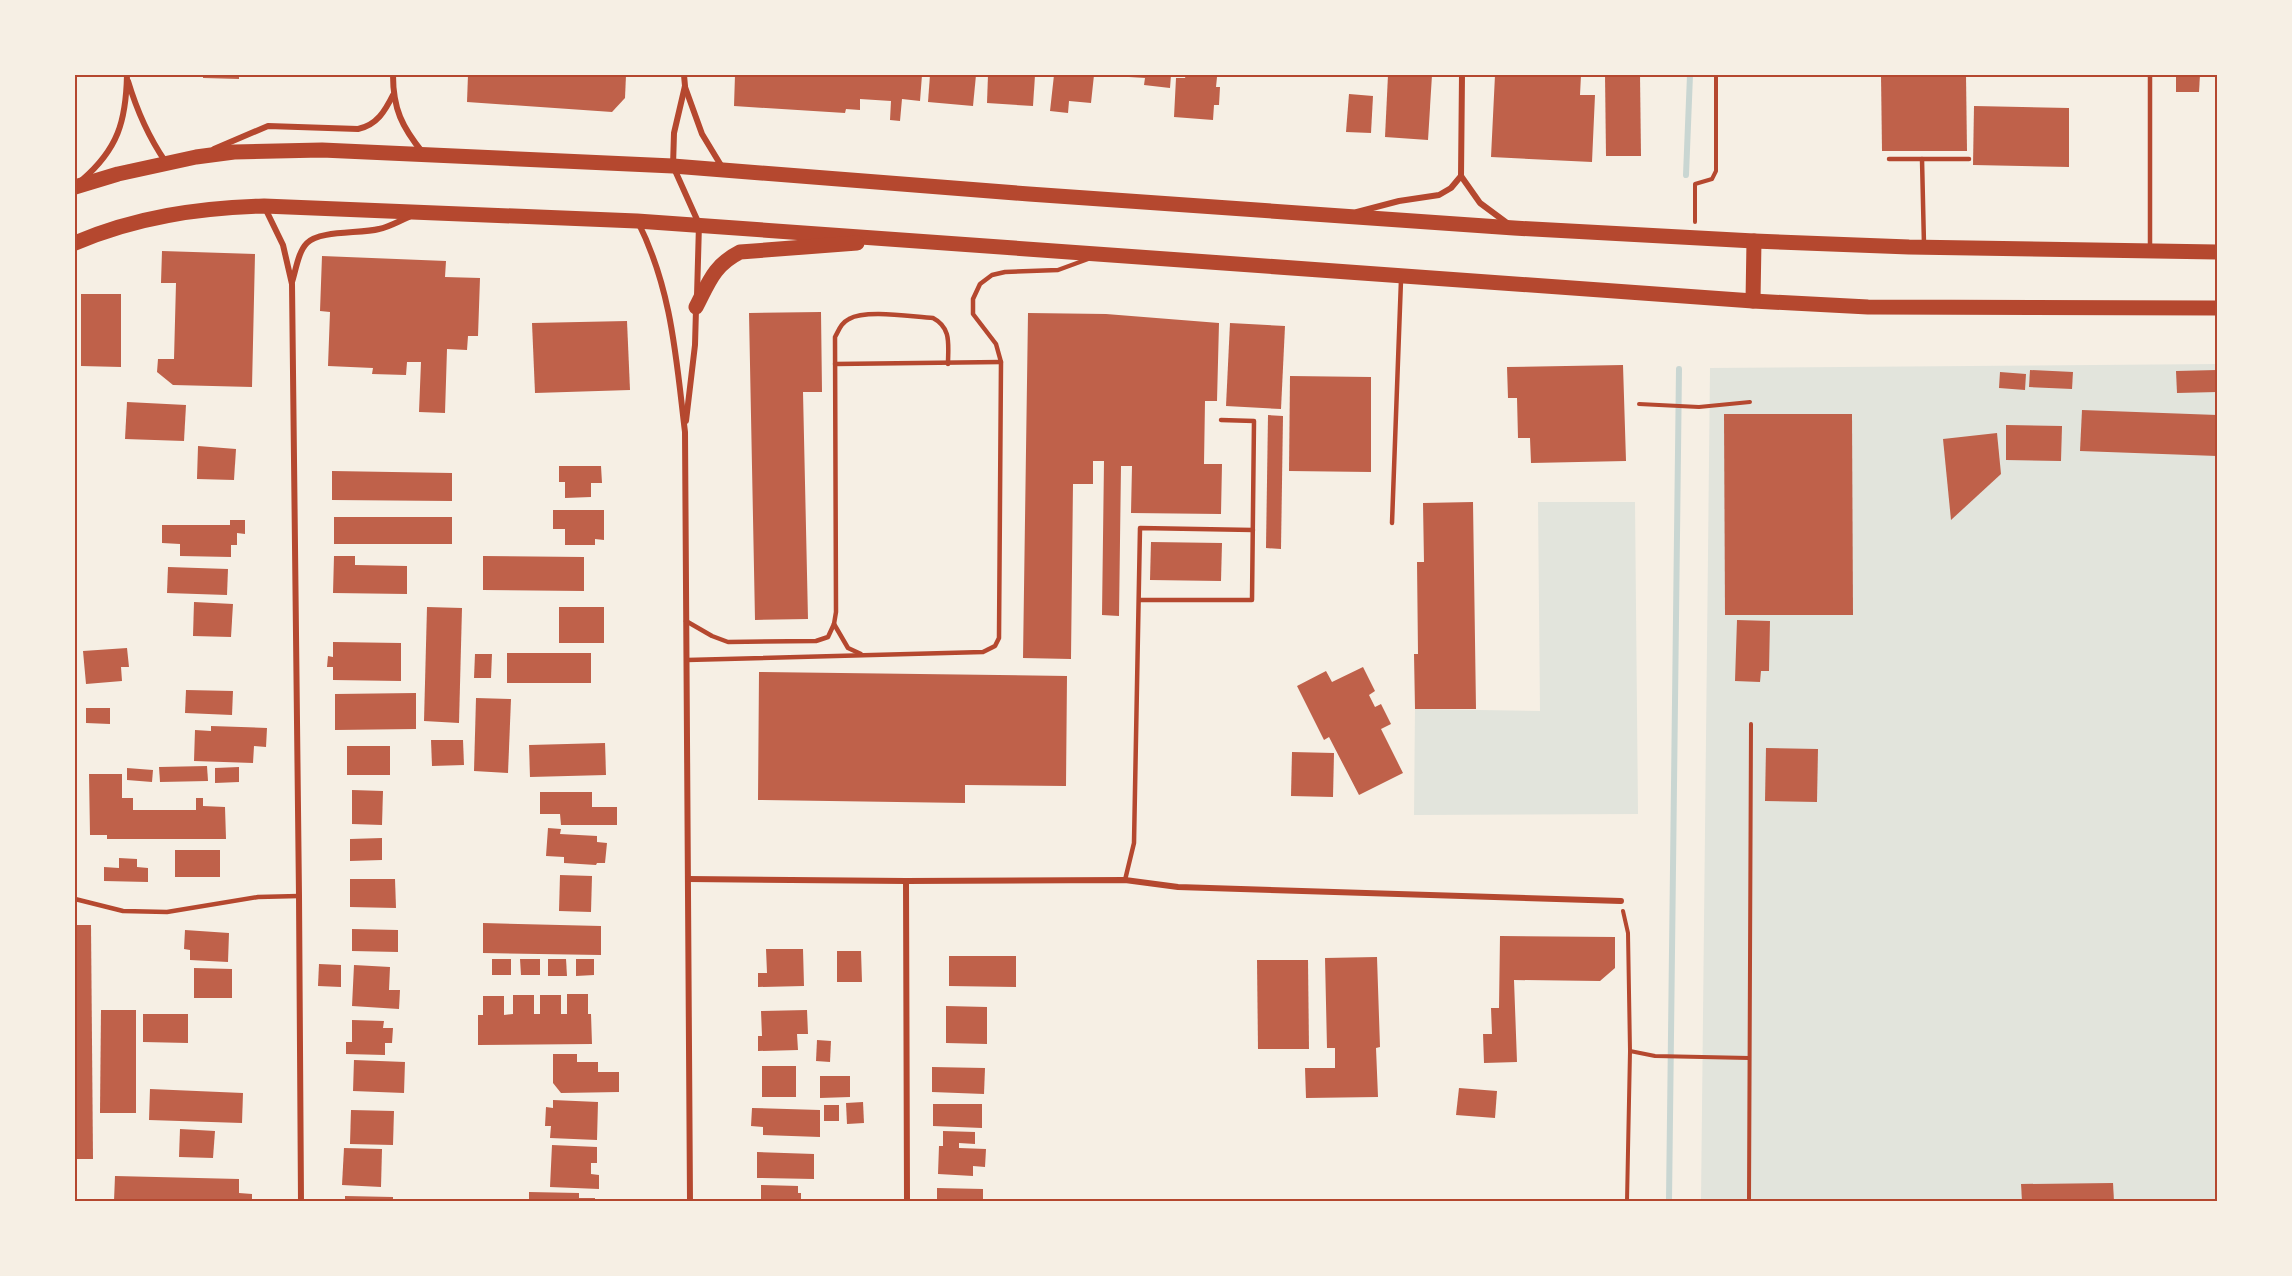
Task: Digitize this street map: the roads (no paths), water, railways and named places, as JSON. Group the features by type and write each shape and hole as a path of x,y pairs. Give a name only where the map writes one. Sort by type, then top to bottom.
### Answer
{"main road":[{"path":"75,186 166,162 196,157 234,152 322,150 673,166 1041,195 1514,228 1754,242 1924,248 2217,252"},
{"path":"75,243 102,231 141,220 221,208 264,206 637,220 1752,301 1868,307 2217,308"},
{"path":"696,307 716,268 726,258 740,252 905,239"},
{"path":"1752,301 1754,242"}],"street":[{"path":"393,75 393,95 402,123 423,154"},
{"path":"684,75 684,86 674,133 673,166 699,225 695,345 685,432 690,1201"},
{"path":"1462,75 1461,176 1480,203 1514,228"},
{"path":"127,76 136,109 148,136 166,162"},
{"path":"75,186 90,173 110,148 121,128 127,76"},
{"path":"684,86 702,134 723,170"},
{"path":"196,157 268,126 358,129 369,126 382,114 393,95"},
{"path":"1345,215 1399,201 1439,195 1451,188 1461,176"},
{"path":"264,206 283,244 292,284 300,1201"},
{"path":"292,284 303,249 309,241 324,235 356,234 381,229 420,212"},
{"path":"637,220 650,245 669,306 685,432"},
{"path":"688,879 1125,880 1178,887 1621,901"},
{"path":"906,881 907,1201"}],"lane":[{"path":"2150,75 2150,252"},
{"path":"1889,159 1969,159"},
{"path":"1922,159 1924,248"},
{"path":"687,660 983,652 995,646 999,638 1001,362 996,344 974,314 973,299 980,284 992,275 1005,272 1058,270 1102,254"},
{"path":"1392,523 1401,277"},
{"path":"686,621 711,636 728,642 816,641 828,637 834,624 835,337 840,326 850,318 868,315 933,318 942,323 947,332 948,364"},
{"path":"835,364 1001,362"},
{"path":"1140,600 1252,600 1254,421 1221,420"},
{"path":"1125,880 1134,843 1140,528 1253,530"},
{"path":"834,624 848,648 864,655"},
{"path":"75,899 123,911 167,912 258,897 299,896"}],"waterway":[{"path":"1686,175 1690,75"},
{"path":"1669,1201 1679,369"}]}
